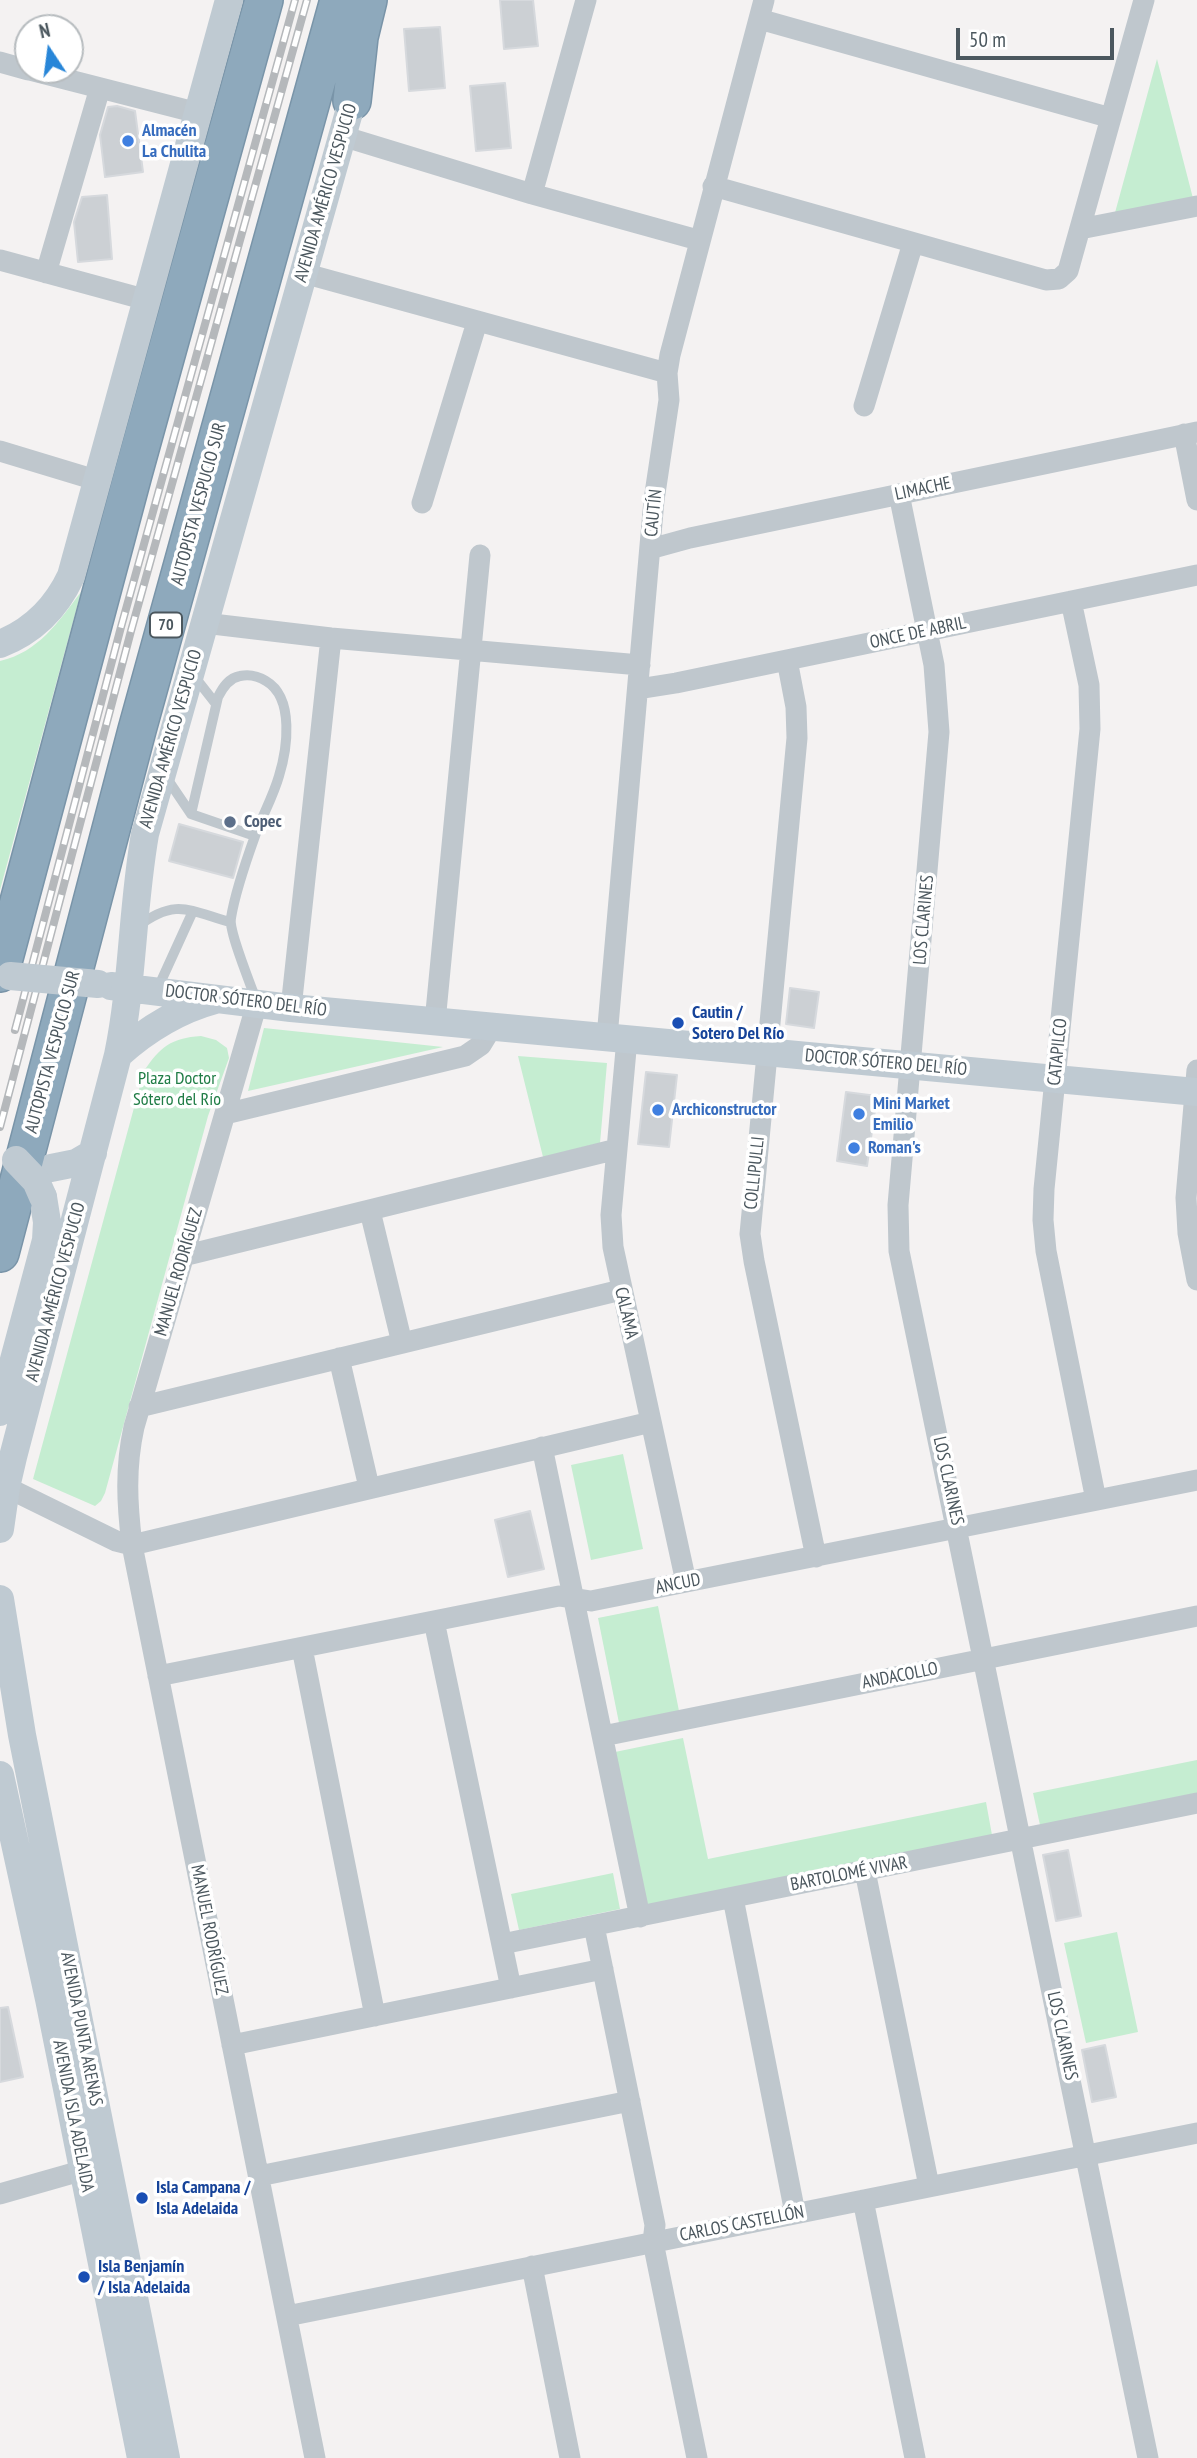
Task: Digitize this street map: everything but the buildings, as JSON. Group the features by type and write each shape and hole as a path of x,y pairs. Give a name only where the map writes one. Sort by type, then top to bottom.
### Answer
{"highway":[{"path":"3,975 133,474 264,0"},
{"name":"AUTOPISTA VESPUCIO SUR","path":"0,1253 141,717 339,0"},
{"path":"352,101 359,37 368,0"}],"main road":[{"path":"0,644 33,625 46,614 65,589 76,563 229,0"},
{"name":"AVENIDA AMÉRICO VESPUCIO","path":"6,1487 118,1055 143,989 132,930 145,834 382,0"},
{"name":"DOCTOR SÓTERO DEL RÍO","path":"3,975 291,1008 912,1066 1055,1079 1196,1084"},
{"path":"118,1055 167,1018 222,998"},
{"path":"8,1158 51,1168 76,1163 93,1153"},
{"path":"0,1412 46,1240 47,1222 43,1197 36,1181 8,1158"},
{"path":"0,1529 6,1487"},
{"name":"AVENIDA PUNTA ARENAS","path":"0,1599 15,1695 166,2458"},
{"path":"0,1720 9,1710 15,1695"},
{"name":"AVENIDA ISLA ADELAIDA","path":"0,1775 52,2012 141,2458"}],"street":[{"path":"532,194 586,0"},
{"path":"713,186 1046,280 1059,279 1068,271 1144,0"},
{"path":"761,9 1111,118"},
{"name":"CAUTÍN","path":"617,1038 638,689 654,500 669,400 667,373 698,240 761,9"},
{"path":"84,84 198,113"},
{"path":"46,273 100,88"},
{"path":"342,136 532,194 698,240"},
{"path":"1080,229 1197,206"},
{"path":"864,406 913,243"},
{"path":"0,260 147,300"},
{"path":"303,273 667,373"},
{"path":"422,503 477,322"},
{"path":"1190,433 1197,500"},
{"name":"LIMACHE","path":"650,549 690,538 1190,433"},
{"path":"0,451 99,481"},
{"name":"LOS CLARINES","path":"899,494 934,665 939,732 898,1205 898,1236 1148,2458"},
{"path":"435,1022 480,555"},
{"name":"ONCE DE ABRIL","path":"638,689 1197,575"},
{"name":"CATAPILCO","path":"1072,601 1089,685 1090,729 1044,1189 1044,1236 1096,1500"},
{"path":"204,623 331,638 640,665"},
{"path":"291,1008 331,638"},
{"name":"COLLIPULLI","path":"787,660 796,707 797,738 750,1221 751,1247 816,1557"},
{"name":"MANUEL RODRÍGUEZ","path":"257,1003 139,1407 129,1449 127,1496 132,1545 315,2458"},
{"path":"225,1114 465,1056 481,1045 492,1027"},
{"name":"CALAMA","path":"617,1038 617,1149 611,1232 621,1290 686,1582"},
{"path":"1196,1084 1186,1198 1188,1233 1197,1280"},
{"path":"183,1256 617,1149"},
{"path":"370,1211 402,1343"},
{"path":"139,1407 621,1290"},
{"path":"339,1358 369,1487"},
{"path":"6,1487 116,1541 132,1545 651,1422"},
{"path":"542,1447 640,1917"},
{"name":"ANCUD","path":"158,1676 559,1596 591,1601 1197,1480"},
{"name":"ANDACOLLO","path":"603,1736 1197,1616"},
{"path":"434,1621 511,1988"},
{"path":"302,1648 375,2015"},
{"name":"BARTOLOMÉ VIVAR","path":"502,1944 1197,1803"},
{"path":"865,1871 929,2186"},
{"path":"733,1898 795,2213"},
{"path":"594,1926 655,2225 653,2242 697,2458"},
{"path":"232,2045 603,1969"},
{"path":"259,2176 630,2101"},
{"name":"CARLOS CASTELLÓN","path":"287,2316 1197,2133"},
{"path":"0,2194 83,2170"},
{"path":"863,2200 915,2458"},
{"path":"532,2266 570,2458"}],"lane":[{"path":"190,671 216,704"},
{"path":"191,814 218,696 227,682 235,678 248,675 263,679 271,684 282,702 285,718 282,765 276,787 255,836 230,922 257,1003"},
{"path":"162,771 191,814 255,836"},
{"path":"132,930 161,911 175,907 230,922"},
{"path":"143,989 193,911"}],"green space":[{"path":"1157,59 1195,206 1113,220"},
{"path":"81,592 0,890 0,661 14,657 37,643 56,625"},
{"path":"264,1028 443,1047 248,1091"},
{"name":"Plaza Doctor Sótero del Río","path":"201,1036 216,1040 227,1048 229,1058 208,1116 105,1493 95,1506 33,1479 144,1071 167,1045"},
{"path":"518,1056 607,1063 600,1143 543,1157"},
{"path":"623,1454 643,1549 591,1560 571,1465"},
{"path":"658,1606 679,1711 619,1723 598,1618"},
{"path":"683,1738 708,1859 986,1802 992,1835 646,1906 615,1752"},
{"path":"1197,1760 1197,1793 1040,1825 1033,1793"},
{"path":"613,1873 620,1909 519,1930 511,1894"},
{"path":"1117,1932 1138,2032 1086,2043 1064,1943"}],"railway":[{"path":"15,1030 121,627 295,0"},
{"path":"0,1127 131,631 307,0"}],"place":[{"name":"Almacén La Chulita","path":"128,141"},
{"name":"Copec","path":"230,822"},
{"name":"Cautin / Sotero Del Río","path":"678,1023"},
{"name":"Archiconstructor","path":"658,1110"},
{"name":"Mini Market Emilio","path":"859,1114"},
{"name":"Roman's","path":"854,1148"},
{"name":"Isla Campana / Isla Adelaida","path":"142,2198"},
{"name":"Isla Benjamín / Isla Adelaida","path":"84,2277"}]}
